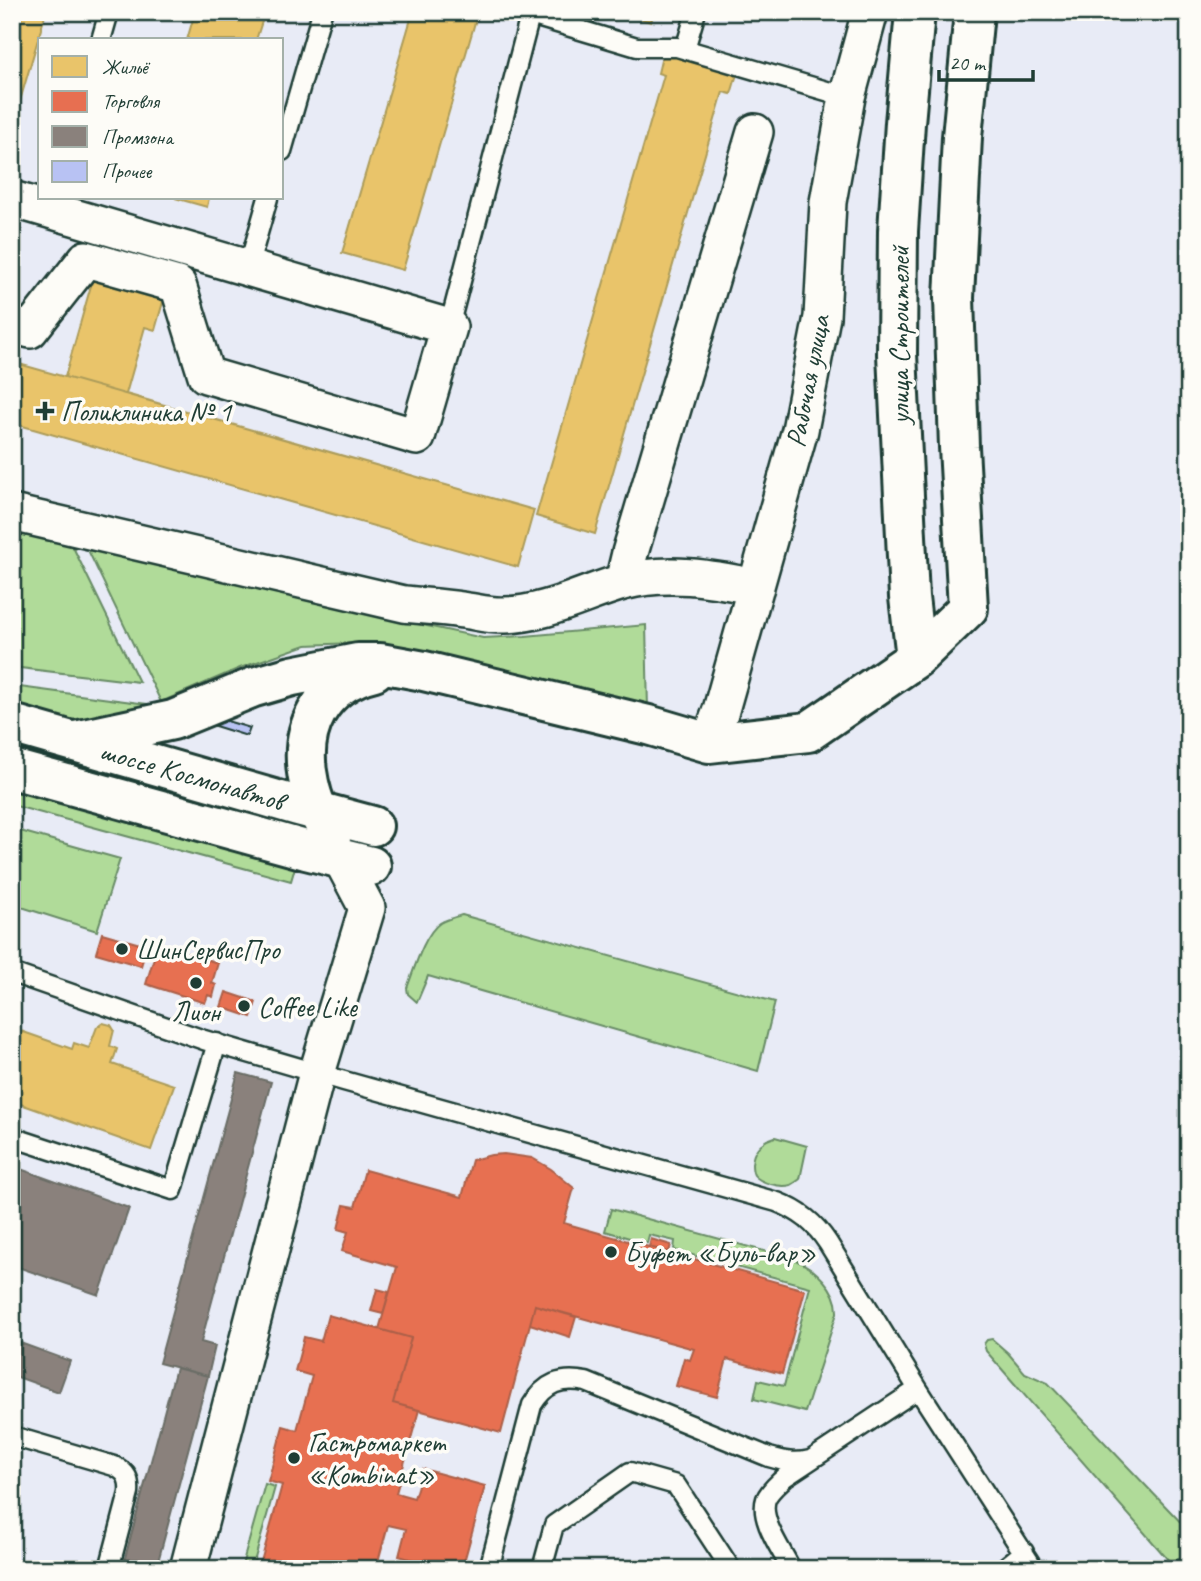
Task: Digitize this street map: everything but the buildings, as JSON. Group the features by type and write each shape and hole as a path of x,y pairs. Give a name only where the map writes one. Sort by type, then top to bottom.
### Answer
{"main road":[{"name":"улица Строителей","path":"915,12 899,218 897,354 909,597 916,658"},
{"name":"улица Строителей","path":"916,658 968,608 954,298 962,137 974,12"},
{"path":"75,741 173,720 254,687 292,676 358,663 380,663 424,671 635,722 709,743 808,732 916,658"},
{"path":"356,862 317,811 308,780 306,745 312,722 328,695 342,684 369,672 400,667"},
{"name":"шоссе Космонавтов","path":"12,724 373,826"},
{"name":"шоссе Космонавтов","path":"12,769 356,862"}],"street":[{"name":"Рабочая улица","path":"709,743 721,710 800,430 822,317 828,202 847,96 870,12"},
{"path":"623,582 755,132"},
{"path":"12,199 54,204 248,268 449,327 417,437 206,375 178,285 86,259 30,330 12,325"},
{"path":"12,513 404,604 484,614 505,615 543,610 623,582 650,576 703,577 756,587"},
{"path":"188,1569 317,1073 367,908 356,862"}],"lane":[{"path":"102,38 109,12"},
{"path":"284,144 321,12"},
{"path":"685,49 696,12"},
{"path":"449,327 530,14 637,47 685,49 847,96"},
{"path":"248,268 267,200"},
{"path":"12,973 217,1043 738,1191 801,1213 821,1231 918,1389 1034,1569"},
{"path":"12,1137 173,1190 217,1043"},
{"path":"489,1569 532,1405 538,1395 556,1383 576,1380 586,1382 769,1457 792,1462 810,1460"},
{"path":"791,1569 769,1526 764,1510 766,1497 774,1487 810,1460 918,1389"},
{"path":"12,1436 114,1466 126,1473 130,1482 129,1493 110,1569"},
{"path":"542,1569 554,1525 630,1472 676,1485 731,1569"},
{"path":"1003,1569 1024,1552"}],"green space":[{"path":"12,529 70,541 139,682 12,667"},
{"path":"85,544 158,560 301,599 483,638 646,625 648,709 478,663 412,650 353,643 306,645 240,668 161,702"},
{"path":"12,686 147,704 150,708 114,720 66,723 12,707"},
{"path":"12,787 296,864 291,881 12,805"},
{"path":"13,829 120,859 97,931 12,904"},
{"path":"462,915 775,1002 758,1071 428,976 417,1002 408,994 407,988 424,944 440,923"},
{"path":"775,1137 807,1146 800,1179 791,1185 771,1184 757,1178 753,1172 756,1150 762,1143"},
{"path":"611,1209 793,1259 809,1267 823,1280 834,1296 837,1313 805,1412 754,1399 758,1380 784,1386 810,1287 674,1250 675,1241 649,1235 647,1243 605,1231"},
{"path":"992,1339 1025,1373 1048,1383 1189,1531 1189,1556 1170,1562 986,1351 984,1344"},
{"path":"265,1484 275,1487 252,1569 241,1569"}],"place":[{"name":"Поликлиника № 1","path":"45,411"},
{"name":"ШинСервисПро","path":"122,949"},
{"name":"Лион","path":"196,983"},
{"name":"Coffee Like","path":"244,1006"},
{"name":"Буфет «Буль-вар»","path":"611,1252"},
{"name":"Гастромаркет «Kombinat»","path":"294,1458"}]}
